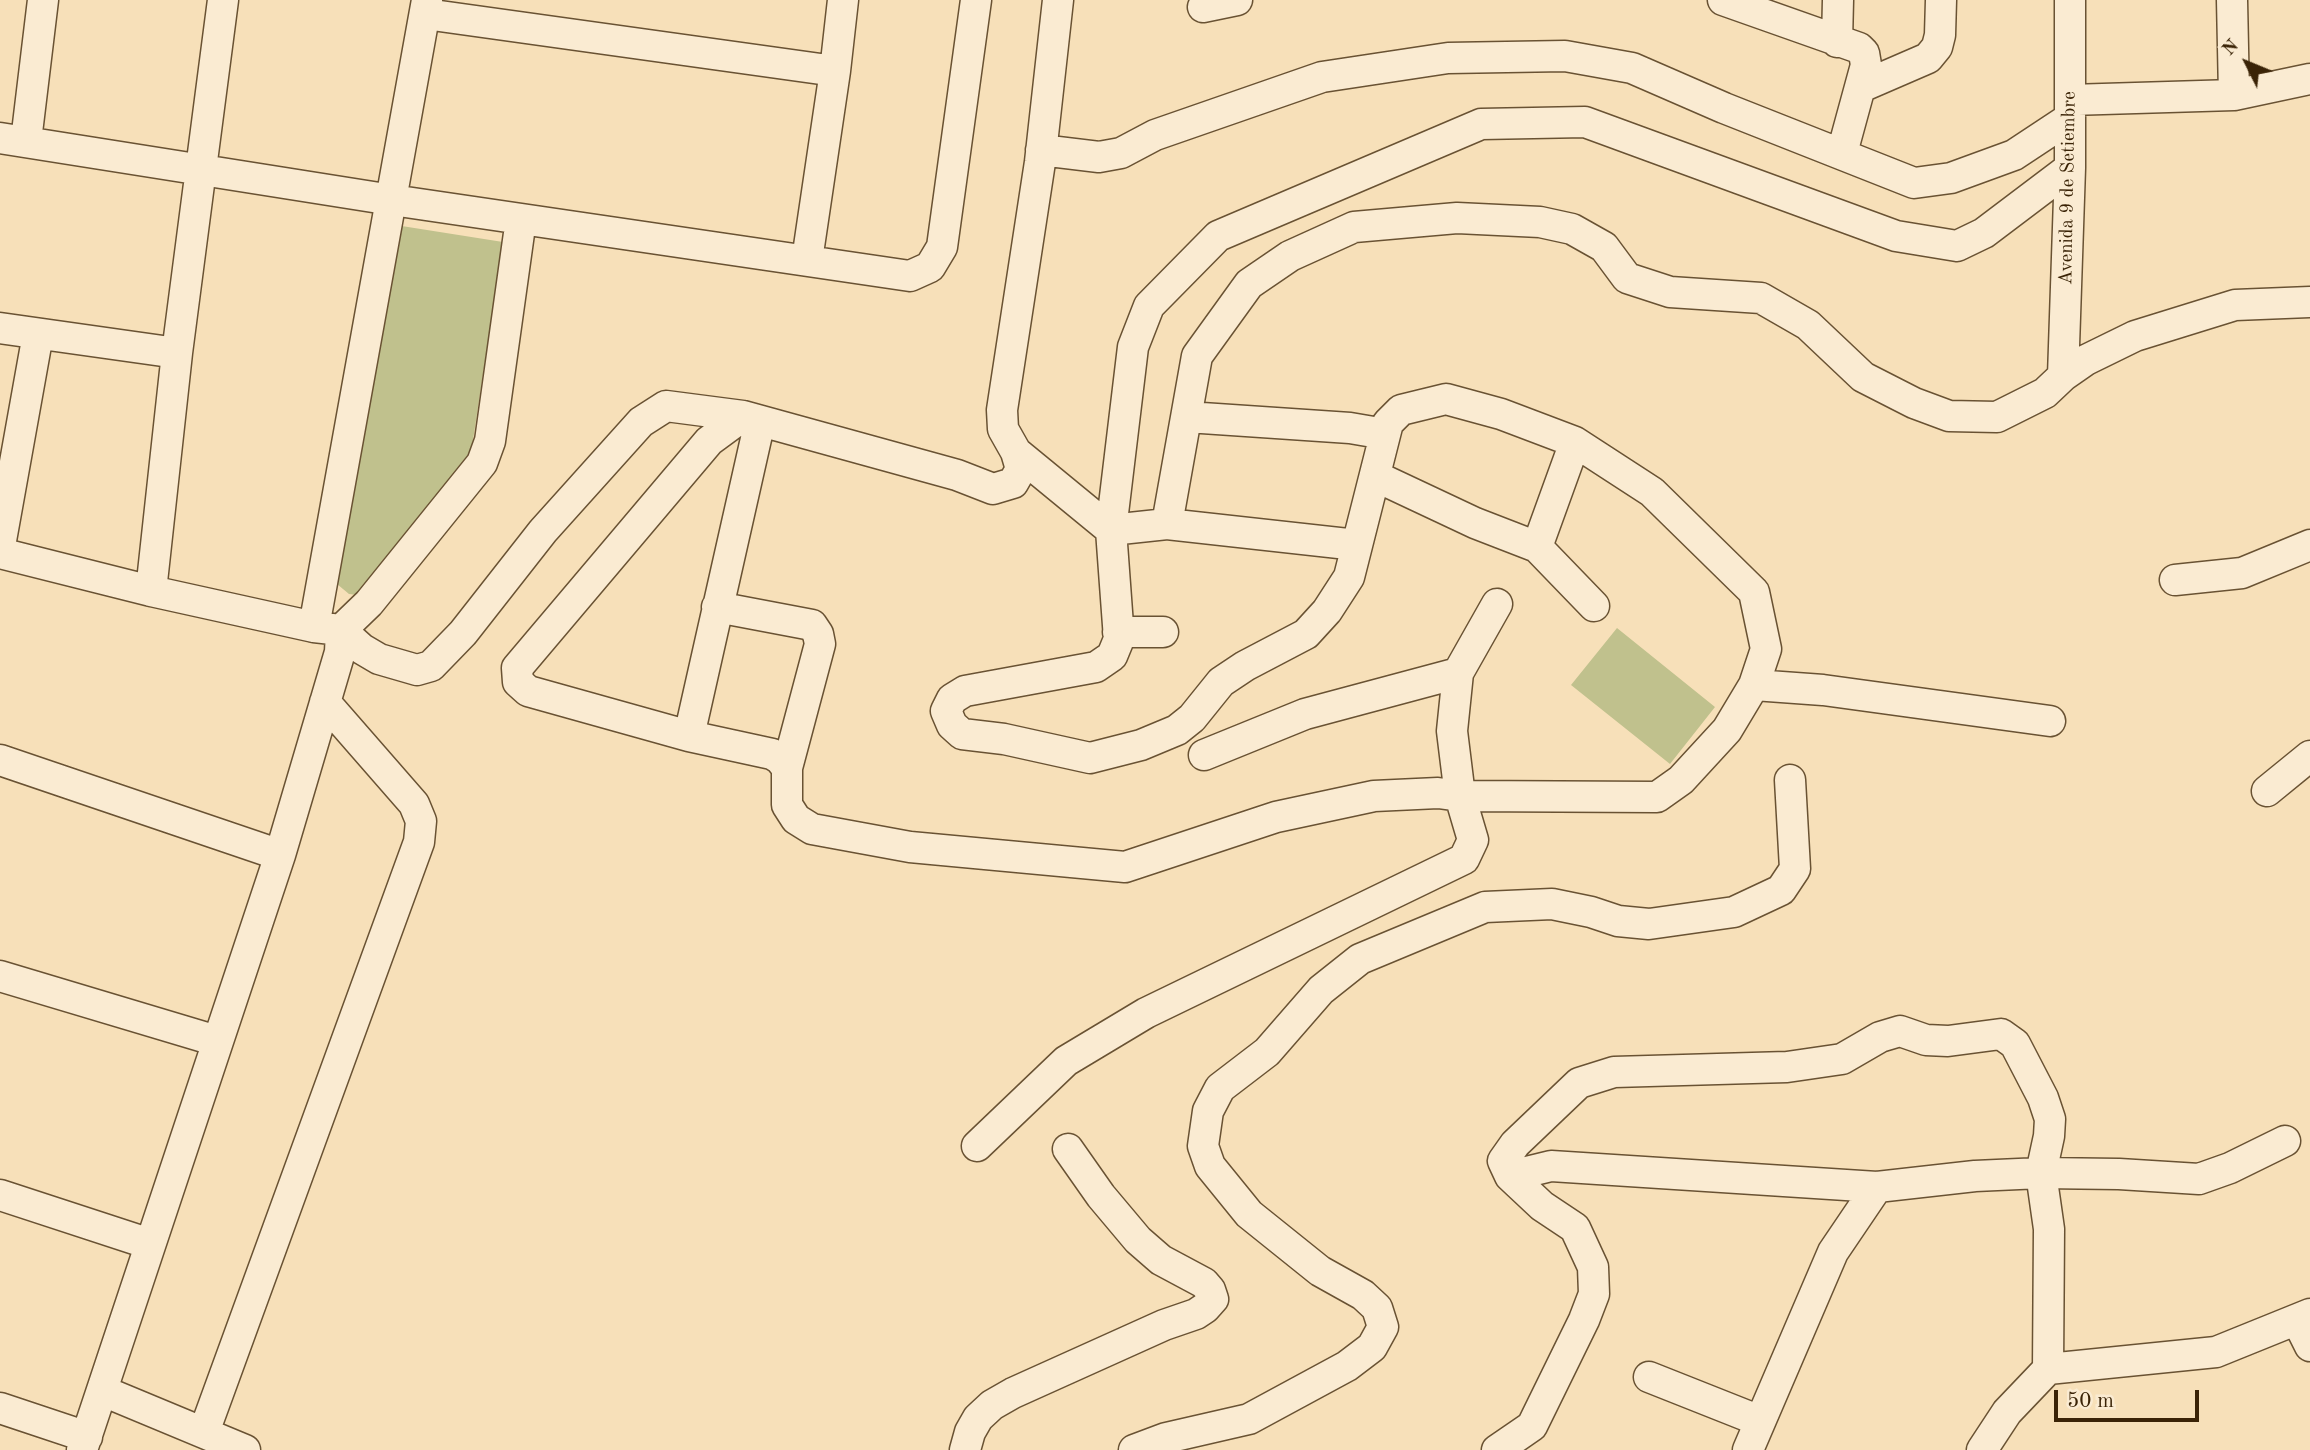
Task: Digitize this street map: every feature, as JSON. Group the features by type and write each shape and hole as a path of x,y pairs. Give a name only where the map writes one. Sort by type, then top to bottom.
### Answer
{"street":[{"path":"43,0 13,139 391,200 910,276 930,267 942,247 976,0"},
{"path":"151,591 177,353 223,0"},
{"path":"807,260 843,0"},
{"path":"0,553 151,591 328,629 379,659 418,670 431,666 463,633 543,531 641,422 666,406 752,419 957,475 993,489 1013,482 1021,469 1016,452 1003,429 1002,410 1041,150 1058,0"},
{"path":"1202,10 1237,0"},
{"path":"1837,42 1838,0"},
{"path":"1861,87 1928,58 1937,47 1940,35 1941,0"},
{"name":"Avenida 9 de Setiembre","path":"2063,376 2070,168 2070,0"},
{"path":"2232,0 2234,94"},
{"path":"1728,1 1858,48 1864,53 1866,65 1842,153"},
{"path":"0,1408 85,1443 216,1041 280,855 340,652 328,629 391,200 426,7 835,71"},
{"path":"1041,150 1099,157 1121,153 1155,135 1322,77 1448,58 1565,56 1632,68 1914,183 1951,178 2014,155 2070,109 2234,94 2310,79"},
{"path":"717,607 811,625 817,634 820,643 787,768 787,805 796,819 812,829 910,846 1125,867 1276,817 1374,796 1437,793 1461,796 1657,797 1681,780 1727,730 1754,685 1766,649 1754,593 1652,492 1575,442 1501,414 1446,399 1401,410 1388,423 1349,577 1327,611 1306,634 1245,666 1221,682 1192,718 1177,730 1141,745 1090,758 1004,739 962,734 952,725 946,711 951,699 965,691 1096,667 1112,656 1119,639 1111,530 1133,347 1149,306 1218,236 1481,124 1585,122 1896,236 1957,246 1984,233 2070,168"},
{"path":"1167,524 1197,356 1249,284 1290,256 1354,227 1457,218 1540,222 1572,229 1604,247 1627,278 1670,292 1761,298 1808,325 1863,377 1914,404 1949,416 1997,417 2045,393 2086,360 2135,336 2235,304 2310,302"},
{"path":"328,629 369,603 482,463 490,440 521,219"},
{"path":"0,328 177,353"},
{"path":"0,546 6,483 38,334"},
{"path":"1187,417 1350,428 1385,434"},
{"path":"689,736 717,607 752,419"},
{"path":"752,419 709,441 517,668 519,682 528,691 689,736 772,754 787,768"},
{"path":"1537,547 1575,442"},
{"path":"1016,452 1111,530 1167,524 1357,545"},
{"path":"1375,476 1475,523 1537,547 1594,606"},
{"path":"2175,580 2242,573 2310,545"},
{"path":"977,1146 1066,1061 1146,1013 1464,859 1473,840 1461,796 1452,731 1458,673 1497,604"},
{"path":"1118,632 1163,632"},
{"path":"1204,755 1305,714 1458,673"},
{"path":"1754,685 1823,690 2050,721"},
{"path":"204,1432 419,842 421,821 414,804 325,702"},
{"path":"2267,791 2310,756"},
{"path":"0,760 280,855"},
{"path":"1134,1450 1166,1438 1249,1419 1347,1366 1372,1347 1383,1327 1377,1308 1363,1295 1320,1271 1249,1214 1210,1166 1203,1146 1208,1111 1220,1088 1267,1052 1321,990 1360,959 1485,907 1552,904 1618,921 1649,924 1734,912 1781,890 1795,869 1790,780"},
{"path":"0,976 216,1041"},
{"path":"1497,1450 1532,1426 1594,1294 1593,1267 1575,1228 1542,1206 1510,1176 1503,1161 1515,1144 1579,1083 1614,1072 1787,1067 1842,1059 1880,1037 1900,1031 1926,1040 1948,1041 2001,1034 2015,1044 2043,1098 2050,1119 2041,1173 2049,1228 2048,1369"},
{"path":"1510,1176 1551,1166 1877,1187 1975,1176 2041,1173 2199,1179 2230,1168 2285,1141"},
{"path":"965,1450 978,1418 1013,1392 1164,1325 1196,1314 1213,1299 1204,1283 1161,1260 1138,1240 1101,1196 1068,1149"},
{"path":"1748,1450 1833,1252 1877,1187"},
{"path":"0,1195 149,1244"},
{"path":"1982,1450 2007,1412 2048,1369 2216,1352 2306,1326"},
{"path":"1649,1377 1760,1422"},
{"path":"103,1391 245,1450"}],"green space":[{"path":"389,224 503,242 470,460 357,595 349,594 337,584"},
{"path":"1617,628 1715,707 1670,764 1571,685"}]}
